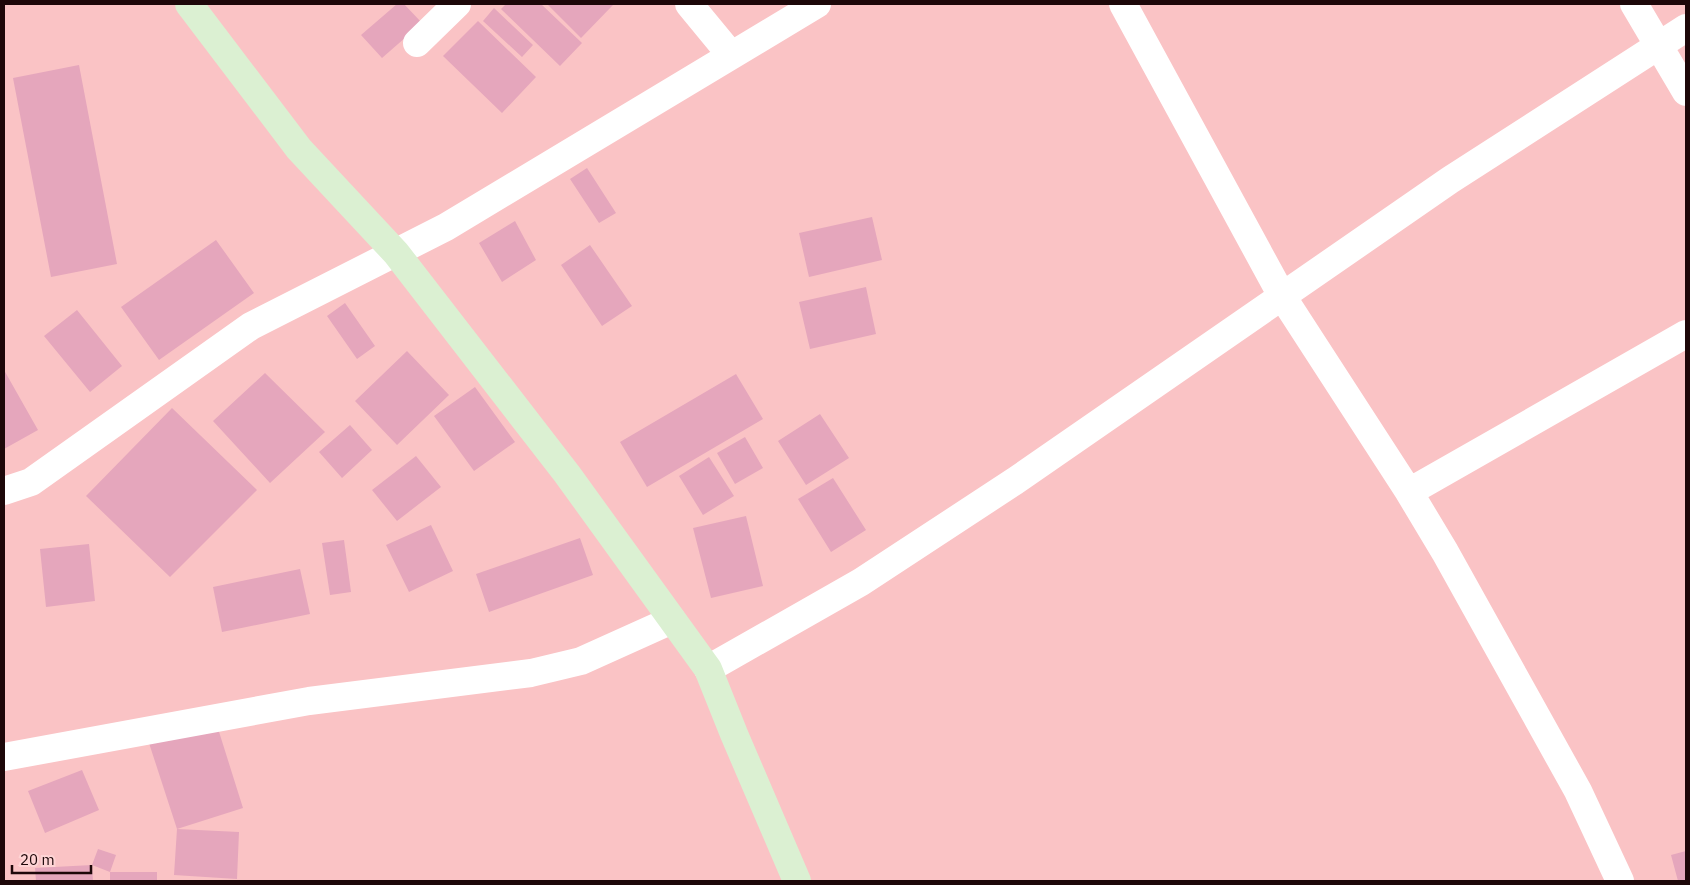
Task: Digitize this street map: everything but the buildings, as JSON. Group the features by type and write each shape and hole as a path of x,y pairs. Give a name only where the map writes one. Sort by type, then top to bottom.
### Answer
{"main road":[{"path":"189,4 299,149 396,254 568,474 708,669 797,881"}],"street":[{"path":"417,43 457,4"},
{"path":"689,4 731,55"},
{"path":"4,491 31,482 251,326 446,227 817,4"},
{"path":"1122,4 1282,296 1409,492 1445,552 1578,791 1620,881"},
{"path":"1634,4 1686,92"},
{"path":"708,669 861,582 1014,481 1450,180 1686,28"},
{"path":"1409,492 1686,334"},
{"path":"4,757 309,701 531,673 581,661 672,620"}]}
